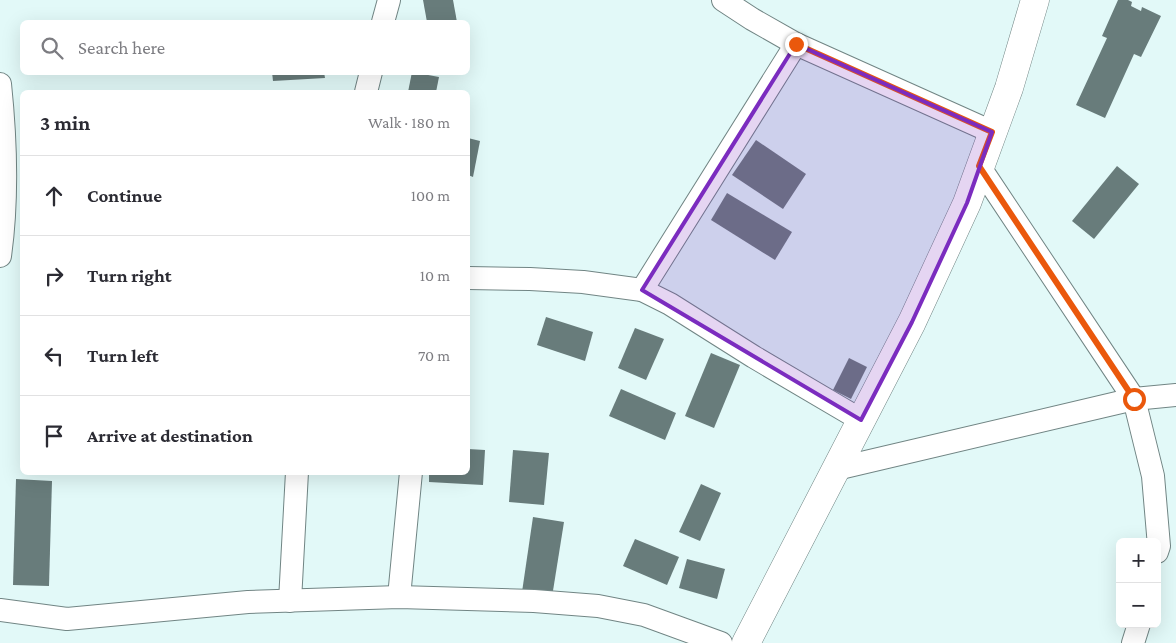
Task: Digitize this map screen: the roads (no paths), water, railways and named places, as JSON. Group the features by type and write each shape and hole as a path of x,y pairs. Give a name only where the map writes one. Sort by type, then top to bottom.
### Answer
{"street":[{"path":"384,20 389,0"},
{"path":"723,0 796,44 992,132"},
{"path":"746,643 912,322 966,203 1010,88 1035,0"},
{"path":"642,290 796,44"},
{"path":"366,90 370,75"},
{"path":"0,84 5,145 6,192 0,256"},
{"path":"979,166 1134,399 1153,476 1158,538"},
{"path":"470,278 565,281 642,290 670,304 754,357 861,420"},
{"path":"836,469 1134,399 1176,396"},
{"path":"290,600 297,475"},
{"path":"400,597 411,475"},
{"path":"0,610 67,619 248,602 290,600 400,597 534,601 598,606 644,615 721,643"},
{"path":"1133,643 1138,628"}]}
